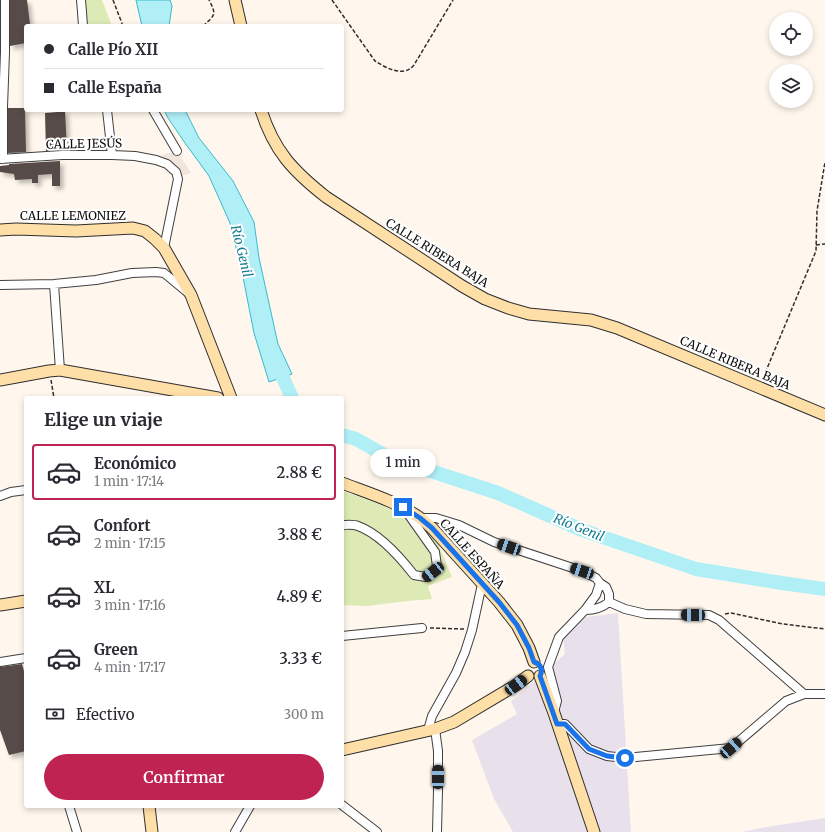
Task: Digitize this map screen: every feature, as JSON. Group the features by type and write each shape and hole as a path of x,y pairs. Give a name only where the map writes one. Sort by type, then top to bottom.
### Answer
{"street":[{"path":"1,158 5,0"},
{"path":"81,0 83,24"},
{"path":"235,0 241,24"},
{"path":"107,112 112,155"},
{"path":"154,112 178,151"},
{"name":"CALLE RIBERA BAJA","path":"262,112 281,154 293,169 309,184 326,197 462,286 485,299 508,308 530,314 591,320 617,328 825,415"},
{"path":"0,148 1,158"},
{"name":"CALLE JESÚS","path":"1,158 62,155 112,155 135,156 156,160 167,164 176,172 178,179 164,248"},
{"name":"CALLE LEMONIEZ","path":"0,230 16,229 76,231 133,228 145,231 155,238 164,248 191,295 230,396"},
{"path":"0,285 54,284 96,280 132,273 156,272 164,273 191,295"},
{"path":"54,284 54,371"},
{"path":"0,380 54,371 206,396"},
{"name":"CALLE ESPAÑA","path":"344,485 367,492 403,507 432,528 499,602 517,625 529,648 534,662"},
{"path":"0,496 11,492 24,490"},
{"path":"344,525 356,525 369,531 402,560 414,575 426,577 433,572 437,566 435,552 403,507"},
{"path":"420,518 436,518 459,525 494,542 582,571 596,578 606,587 609,594 609,602"},
{"path":"554,712 557,701 548,668 559,637 585,610 596,595 600,583"},
{"path":"437,832 438,751 432,730 432,716 456,673 465,652 472,630 482,584"},
{"path":"0,605 24,601"},
{"path":"585,610 593,610 606,605 609,602"},
{"path":"609,602 625,610 646,614 709,615 719,620 804,694"},
{"path":"344,636 422,628"},
{"path":"0,662 24,661"},
{"path":"540,676 535,678 530,678 528,676 526,668 529,664 534,662 541,666 542,671 540,676 554,712 594,832"},
{"path":"344,750 432,730 454,722 516,685 528,676"},
{"path":"557,724 565,724 589,749 607,756 625,758 731,748 786,701 804,694 825,694"},
{"path":"344,807 377,832"},
{"path":"70,808 77,832"},
{"path":"149,808 152,832"},
{"path":"235,832 249,808"}],"path":[{"path":"113,0 122,24"},
{"path":"206,24 214,14 214,9 209,0"},
{"path":"332,0 375,61 396,71 405,72 411,69 454,0"},
{"path":"759,388 816,251 817,211 825,162"},
{"path":"816,245 825,244"},
{"path":"54,371 54,396"},
{"path":"709,615 730,613 783,624 825,629"},
{"path":"422,628 472,630"}],"shaded area":[{"path":"177,151 191,173 181,176 167,164 162,155"},
{"path":"618,613 631,832 513,832 494,799 472,740 517,714 511,701 565,654 563,639 586,617"},
{"path":"825,818 825,832 741,832 766,827"}],"green space":[{"path":"81,0 102,0 111,24 88,24"},
{"path":"344,492 377,503 402,516 420,536 426,532 438,543 452,577 428,586 432,599 368,606 344,605"}],"water":[{"path":"136,0 170,0 172,6 169,24 142,24"},
{"path":"165,112 186,112 199,138 233,181 254,222 259,258 278,344 292,374 269,382 254,333 242,272 230,223 209,176"}],"building":[{"path":"10,0 27,0 30,24 24,24 24,43 10,46"},
{"path":"8,108 24,108 26,152 8,153"},
{"path":"65,112 67,150 46,151 45,113"},
{"path":"60,161 60,186 52,186 52,174 38,175 38,183 32,183 32,179 15,180 14,174 0,172 0,166 9,164"},
{"path":"22,664 24,672 24,751 9,755 0,730 0,667"}],"waterway":[{"name":"Río Genil","path":"275,360 291,396"},
{"name":"Río Genil","path":"344,436 356,439 388,457 498,493 582,530 696,569 825,589"}],"route":[{"path":"403,507 432,528 499,602 517,625 529,648 534,662 539,664 542,668 540,676 557,724 565,724 589,749 607,756 625,758"}]}
